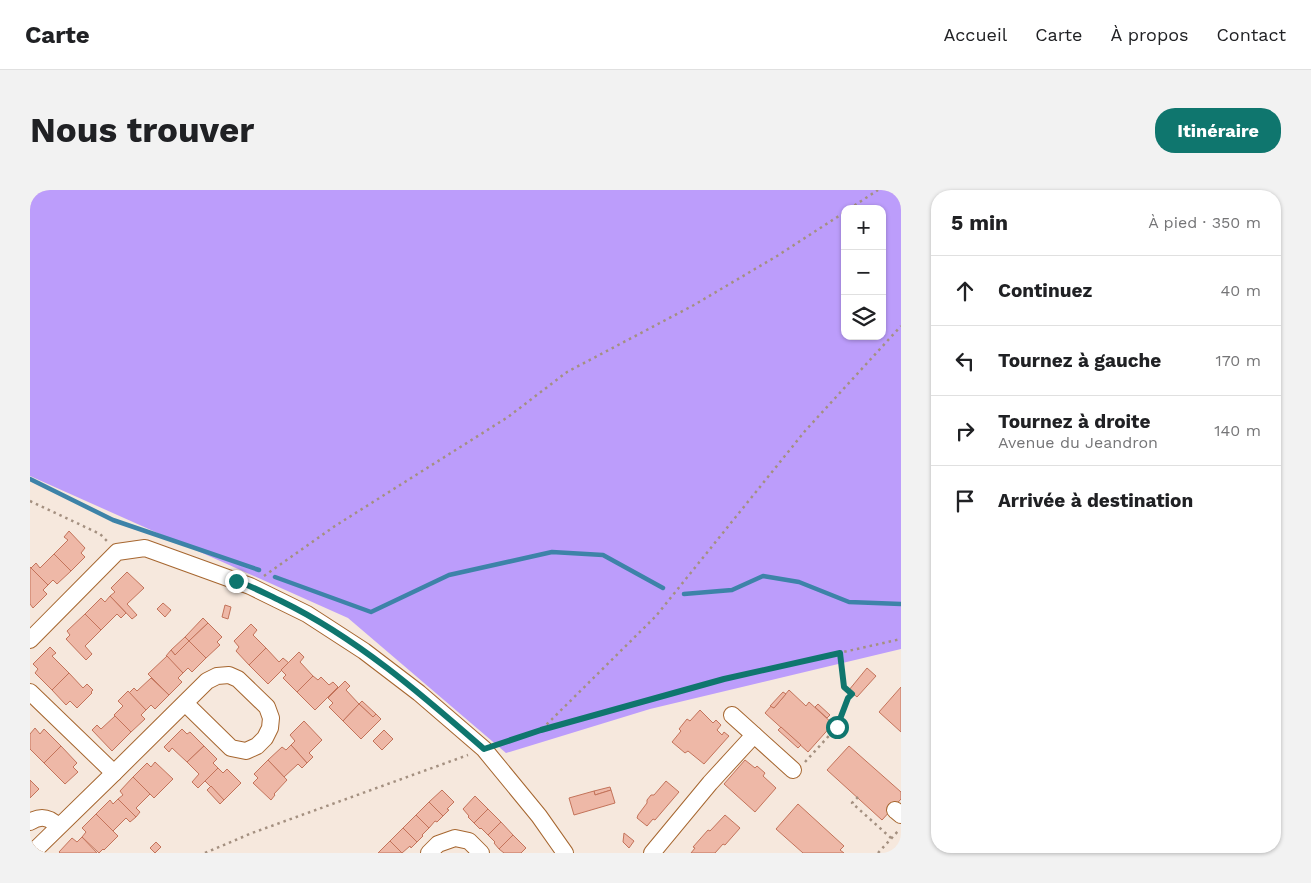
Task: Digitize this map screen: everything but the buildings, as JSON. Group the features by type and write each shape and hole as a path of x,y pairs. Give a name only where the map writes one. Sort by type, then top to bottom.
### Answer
{"street":[{"path":"30,640 117,552 145,548 250,586 307,614 364,651 419,693 484,749 539,816 565,853"},
{"path":"32,853 207,681 218,676 229,675 238,679 266,707 270,718 270,728 265,738 257,746 246,751 231,748 185,703"},
{"path":"30,692 114,773"},
{"path":"732,715 793,770"},
{"path":"652,853 754,735"},
{"path":"30,822 39,818 52,820 58,826"},
{"path":"429,853 438,844 455,838 469,841 481,853"}],"path":[{"path":"855,205 878,190"},
{"path":"250,586 335,526 508,417 567,372 694,305 777,256 841,215"},
{"path":"541,730 656,616 805,431 901,326"},
{"path":"30,501 100,534 117,552"},
{"path":"205,853 252,833 541,730 724,679 901,640"},
{"path":"793,770 800,767 837,727 848,698 852,694 844,687 840,653"},
{"path":"858,797 852,803 891,838"},
{"path":"878,853 901,827"}],"shaded area":[{"path":"30,190 901,190 901,649 650,709 506,753 348,618 30,476"}],"waterway":[{"path":"30,479 113,520 259,570"},
{"path":"275,577 371,612 449,575 552,552 603,555 663,588"},
{"path":"684,594 732,590 763,576 799,582 849,602 901,604"}],"route":[{"path":"236,581 307,614 364,651 419,693 484,749 541,730 724,679 840,653 844,687 852,694 848,698 837,727"}]}
